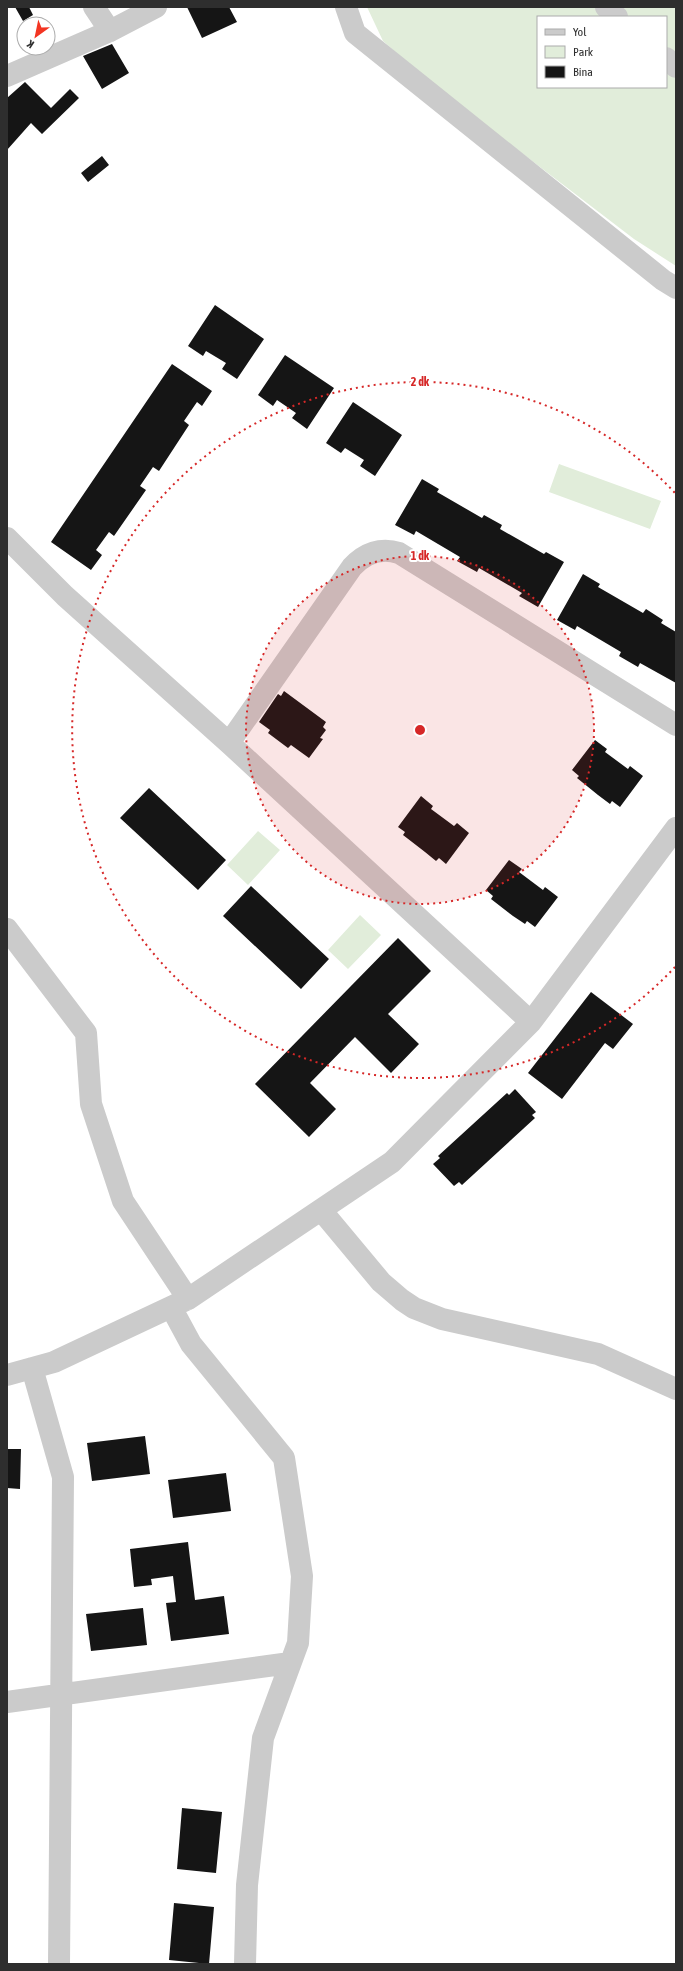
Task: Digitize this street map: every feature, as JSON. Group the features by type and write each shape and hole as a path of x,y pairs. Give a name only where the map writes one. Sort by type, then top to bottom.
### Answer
{"street":[{"path":"94,7 110,31"},
{"path":"7,76 110,31 156,7"},
{"path":"346,7 355,33 663,280 676,288"},
{"path":"606,7 616,16"},
{"path":"667,59 676,67"},
{"path":"7,538 65,596 229,743 531,1022"},
{"path":"229,743 352,567 364,556 380,551 399,553 676,725"},
{"path":"7,1375 54,1362 180,1303 392,1162 531,1022 676,828"},
{"path":"7,929 86,1033 91,1104 123,1201 180,1303 190,1344 284,1458 302,1576 298,1643 263,1738 247,1885 245,1964"},
{"path":"321,1210 381,1282 414,1308 442,1319 598,1354 676,1389"},
{"path":"32,1368 63,1477 59,1964"},
{"path":"7,1702 290,1663"}],"green space":[{"path":"367,7 676,7 676,266 634,239 434,86 383,41"},
{"path":"559,464 661,501 650,529 549,492"},
{"path":"258,831 280,850 248,885 227,865"},
{"path":"360,915 381,935 348,969 328,950"}],"building":[{"path":"15,7 29,7 33,15 31,16 20,16"},
{"path":"187,7 229,7 237,22 202,38"},
{"path":"112,44 129,73 102,89 83,56"},
{"path":"25,82 51,108 70,89 79,98 42,134 31,123 7,150 7,98"},
{"path":"102,156 109,165 88,182 81,173"},
{"path":"215,305 264,339 237,379 222,369 226,363 206,351 203,356 188,346"},
{"path":"285,355 334,388 307,429 292,418 296,413 277,400 273,406 258,395"},
{"path":"172,364 212,391 202,406 197,402 184,421 189,425 159,471 153,467 140,486 146,490 114,536 109,532 96,550 102,555 91,570 51,542"},
{"path":"353,402 402,435 375,476 360,466 364,460 345,448 341,453 326,443"},
{"path":"422,479 439,489 437,492 482,518 484,515 502,525 500,529 544,554 546,552 564,562 538,607 519,596 522,593 479,568 477,572 457,561 460,557 416,531 414,535 395,525"},
{"path":"583,574 600,584 598,587 643,613 646,609 663,620 661,623 676,632 676,683 640,663 638,667 619,656 621,652 577,626 575,630 557,620"},
{"path":"284,691 326,722 323,727 326,730 320,738 323,739 309,758 291,745 288,748 268,733 270,730 259,722 278,694 281,696"},
{"path":"595,740 607,749 605,752 628,769 630,766 643,776 620,807 612,801 610,804 598,795 577,778 579,776 572,770"},
{"path":"149,788 226,860 198,890 120,818"},
{"path":"421,796 433,806 431,809 454,826 457,823 469,833 446,864 439,858 436,861 403,835 405,832 398,827"},
{"path":"509,860 522,869 519,872 543,890 545,887 558,897 535,927 527,921 525,924 513,916 491,899 493,896 486,890"},
{"path":"251,886 329,959 301,989 223,916"},
{"path":"398,938 431,971 388,1014 419,1044 391,1073 355,1037 310,1083 336,1109 309,1137 255,1084"},
{"path":"591,992 633,1024 613,1049 605,1043 562,1099 528,1073"},
{"path":"515,1089 536,1112 532,1115 535,1118 462,1185 459,1182 454,1186 433,1164 440,1158 438,1156 507,1093 509,1095"},
{"path":"145,1436 150,1474 92,1481 87,1443"},
{"path":"7,1449 21,1449 20,1489 7,1488"},
{"path":"226,1473 231,1511 173,1518 168,1480"},
{"path":"188,1542 195,1600 224,1596 229,1634 171,1641 166,1603 176,1602 173,1576 151,1579 152,1585 134,1587 130,1549"},
{"path":"143,1608 147,1645 91,1651 86,1614"},
{"path":"182,1808 222,1812 216,1873 177,1869"},
{"path":"174,1903 214,1907 209,1964 169,1960"}]}
